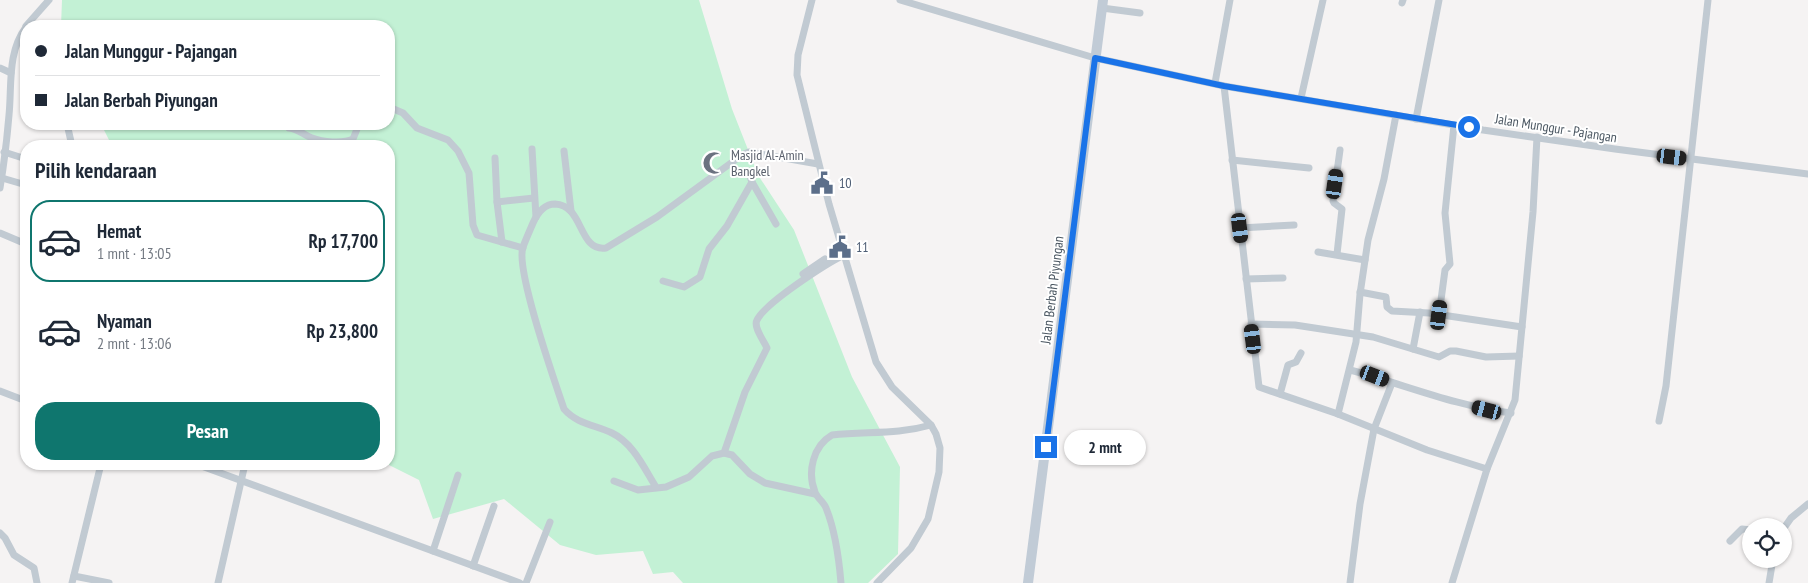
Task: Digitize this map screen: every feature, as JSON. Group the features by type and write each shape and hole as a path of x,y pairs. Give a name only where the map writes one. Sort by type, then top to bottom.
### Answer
{"street":[{"path":"31,20 49,0"},
{"path":"812,0 797,66 818,164 876,362 892,387 931,425 940,448 939,472 928,518 911,548 877,583"},
{"name":"Jalan Munggur - Pajangan","path":"900,0 1095,58 1224,86 1454,125 1808,174"},
{"path":"1215,83 1230,0"},
{"path":"1301,98 1323,0"},
{"path":"1416,119 1439,0"},
{"path":"1659,420 1666,386 1708,0"},
{"path":"1102,4 1140,13"},
{"name":"Jalan Berbah Piyungan","path":"1028,583 1102,4"},
{"path":"0,188 12,56 20,37"},
{"path":"0,68 11,73"},
{"path":"1224,86 1259,387 1338,414 1427,450 1487,469"},
{"path":"395,110 403,113 417,128 442,136 453,146 468,167 475,232 480,238 523,248"},
{"path":"1338,414 1357,335 1360,292 1365,260 1396,115"},
{"path":"1439,315 1445,270 1450,264 1445,213 1454,125"},
{"path":"298,130 311,138 334,140"},
{"path":"350,140 353,139 357,130"},
{"path":"1452,583 1487,469 1515,400 1533,212 1537,137"},
{"path":"532,149 536,217"},
{"path":"1337,254 1342,209 1333,201 1340,150"},
{"path":"564,151 571,211 591,244 599,248 606,248 657,217 742,154 749,152 818,164"},
{"path":"4,152 20,158"},
{"path":"496,158 497,202 502,242"},
{"path":"1232,160 1309,168"},
{"path":"748,171 752,182 776,224"},
{"path":"2,178 20,183"},
{"path":"663,281 684,287 700,276 709,249 727,226 752,182"},
{"path":"497,202 534,198"},
{"path":"571,211 556,204 542,209 536,217 523,248 524,273 528,294 564,409 578,420 620,438 634,451 656,487"},
{"path":"1240,228 1294,226"},
{"path":"0,233 20,241"},
{"path":"803,274 814,265 844,252"},
{"path":"724,453 745,392 767,348 756,325 757,320 770,306 825,264 844,252"},
{"path":"1318,252 1365,260"},
{"path":"1246,279 1283,278"},
{"path":"1360,292 1386,297 1387,307 1392,311 1420,312 1522,327"},
{"path":"1413,349 1420,312"},
{"path":"1251,324 1295,325 1373,337 1439,357 1456,351 1486,357 1519,356"},
{"path":"1280,394 1288,365 1296,362 1301,353"},
{"path":"1350,370 1487,410 1510,413"},
{"path":"1350,583 1360,504 1374,429 1392,383"},
{"path":"0,391 20,399"},
{"path":"841,583 826,506 815,494 811,478 817,451 825,439 832,435 912,431 931,425"},
{"path":"614,480 638,490 676,483 689,477 712,456 724,453 732,455 750,474 765,484 815,494"},
{"path":"100,470 73,579 109,583"},
{"path":"212,470 520,583"},
{"path":"218,583 243,470"},
{"path":"433,551 458,475"},
{"path":"1791,518 1808,504"},
{"path":"473,566 494,506"},
{"path":"526,583 550,522"},
{"path":"1730,541 1742,529"},
{"path":"0,533 5,538 14,555 34,568 37,583"},
{"path":"1769,583 1772,568"}],"green space":[{"path":"62,0 699,0 732,109 758,175 794,230 852,377 900,467 898,554 868,583 683,583 673,572 653,574 643,551 596,555 560,545 504,499 433,519 419,480 395,468 395,140 109,140 104,130 395,130 395,20 61,20"}],"place":[{"name":"Masjid Al-Amin Bangkel","path":"714,163"},
{"name":"10","path":"822,183"},
{"name":"11","path":"840,247"}],"route":[{"path":"1046,447 1095,58 1224,86 1469,127"}]}
